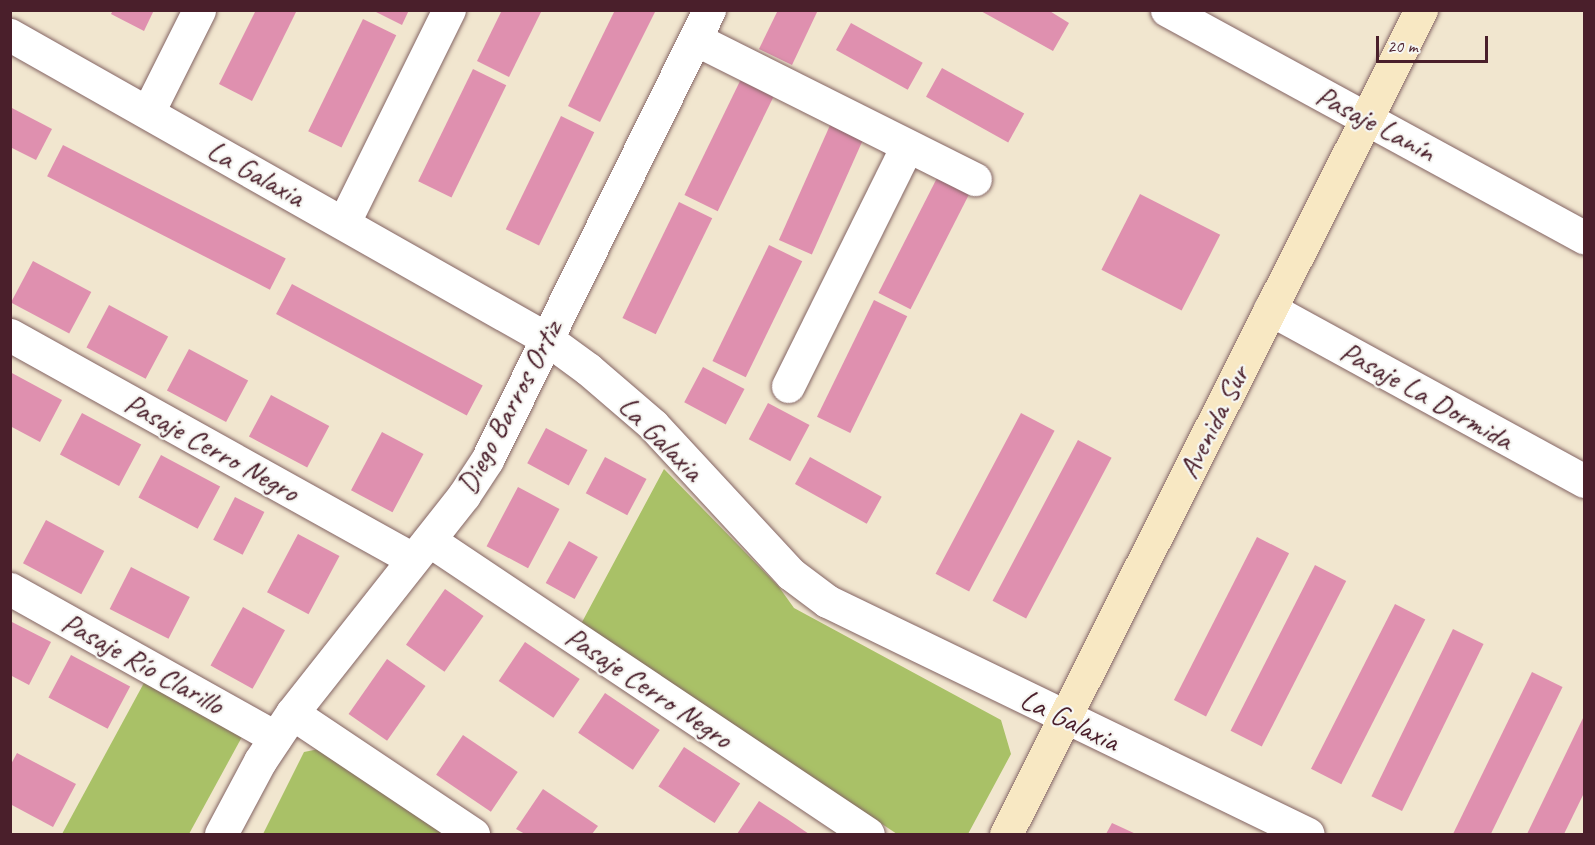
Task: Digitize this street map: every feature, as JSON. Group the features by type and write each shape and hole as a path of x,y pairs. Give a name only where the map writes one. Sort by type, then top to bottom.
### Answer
{"street":[{"path":"148,112 199,10"},
{"path":"344,222 448,10"},
{"name":"Diego Barros Ortiz","path":"221,834 284,725 488,460 709,10"},
{"name":"Pasaje Lanín","path":"1167,10 1584,237"},
{"name":"Avenida Sur","path":"1006,834 1421,10"},
{"name":"La Galaxia","path":"10,35 344,222 547,339 588,369 653,425 791,574 809,589 849,612 1064,718 1308,834"},
{"path":"695,39 975,180"},
{"path":"788,386 907,146"},
{"name":"Pasaje La Dormida","path":"1270,309 1584,480"},
{"name":"Pasaje Cerro Negro","path":"10,335 421,549 868,834"},
{"name":"Pasaje Río Clarillo","path":"10,589 284,725 473,834"}],"green space":[{"path":"664,469 779,587 794,608 1001,720 1011,754 968,834 897,834 581,624"},
{"path":"145,681 243,735 189,834 62,834"},
{"path":"319,749 446,834 263,834 304,752"}],"building":[{"path":"113,10 154,10 144,31 111,14"},
{"path":"256,10 297,10 252,101 219,84"},
{"path":"372,10 409,10 402,25"},
{"path":"502,10 542,10 509,77 477,61"},
{"path":"615,10 656,10 600,122 568,106"},
{"path":"778,10 818,10 792,65 759,49"},
{"path":"979,10 1048,10 1069,23 1053,51"},
{"path":"363,19 396,35 341,148 308,131"},
{"path":"851,23 923,63 908,90 836,50"},
{"path":"942,68 1024,114 1008,142 926,97"},
{"path":"473,69 506,85 451,198 418,181"},
{"path":"741,79 774,95 718,211 684,195"},
{"path":"10,107 52,129 36,160 10,147"},
{"path":"561,116 594,132 539,245 506,229"},
{"path":"831,123 864,138 812,255 779,240"},
{"path":"63,145 286,258 270,290 47,176"},
{"path":"937,178 969,194 911,309 878,293"},
{"path":"1140,194 1220,235 1182,311 1101,270"},
{"path":"679,202 712,218 656,334 622,318"},
{"path":"769,245 802,261 746,377 712,361"},
{"path":"33,261 91,292 69,333 11,302"},
{"path":"292,284 483,385 467,415 276,314"},
{"path":"874,300 907,316 850,433 817,417"},
{"path":"109,305 168,336 146,379 86,347"},
{"path":"189,349 248,380 226,422 167,390"},
{"path":"703,367 744,389 726,424 684,402"},
{"path":"10,372 62,400 40,442 10,426"},
{"path":"271,395 329,426 307,467 249,436"},
{"path":"768,403 809,425 790,461 749,439"},
{"path":"82,413 141,444 119,486 60,454"},
{"path":"1021,413 1055,431 969,592 936,574"},
{"path":"546,428 587,450 569,485 527,463"},
{"path":"382,432 423,454 393,512 351,490"},
{"path":"1078,440 1112,458 1026,619 993,601"},
{"path":"161,455 220,486 198,529 138,497"},
{"path":"605,457 646,479 627,515 586,493"},
{"path":"810,457 882,497 867,524 795,484"},
{"path":"518,487 559,509 528,568 487,546"},
{"path":"235,497 264,512 243,555 213,540"},
{"path":"46,520 104,551 81,594 23,563"},
{"path":"298,534 339,556 309,614 267,592"},
{"path":"1257,537 1289,553 1206,716 1174,700"},
{"path":"569,541 598,557 575,599 546,583"},
{"path":"1315,565 1346,581 1262,747 1231,731"},
{"path":"131,567 190,597 168,639 110,609"},
{"path":"445,589 484,616 444,672 406,645"},
{"path":"1395,604 1425,619 1341,784 1311,769"},
{"path":"243,607 285,630 252,689 211,666"},
{"path":"10,621 51,642 29,685 10,675"},
{"path":"1453,629 1484,644 1402,811 1371,796"},
{"path":"525,642 580,679 553,718 499,681"},
{"path":"71,655 130,686 108,729 48,697"},
{"path":"387,659 426,686 387,741 349,714"},
{"path":"1532,672 1563,687 1491,834 1453,834"},
{"path":"605,693 660,730 633,770 578,733"},
{"path":"1584,716 1584,793 1564,834 1527,834"},
{"path":"463,735 518,772 491,812 436,775"},
{"path":"684,747 740,783 715,823 658,786"},
{"path":"17,753 76,784 53,827 10,804 10,766"},
{"path":"543,789 598,826 592,834 525,834 516,829"},
{"path":"759,801 787,819 809,834 737,834"},
{"path":"1112,823 1136,834 1106,834"}]}
